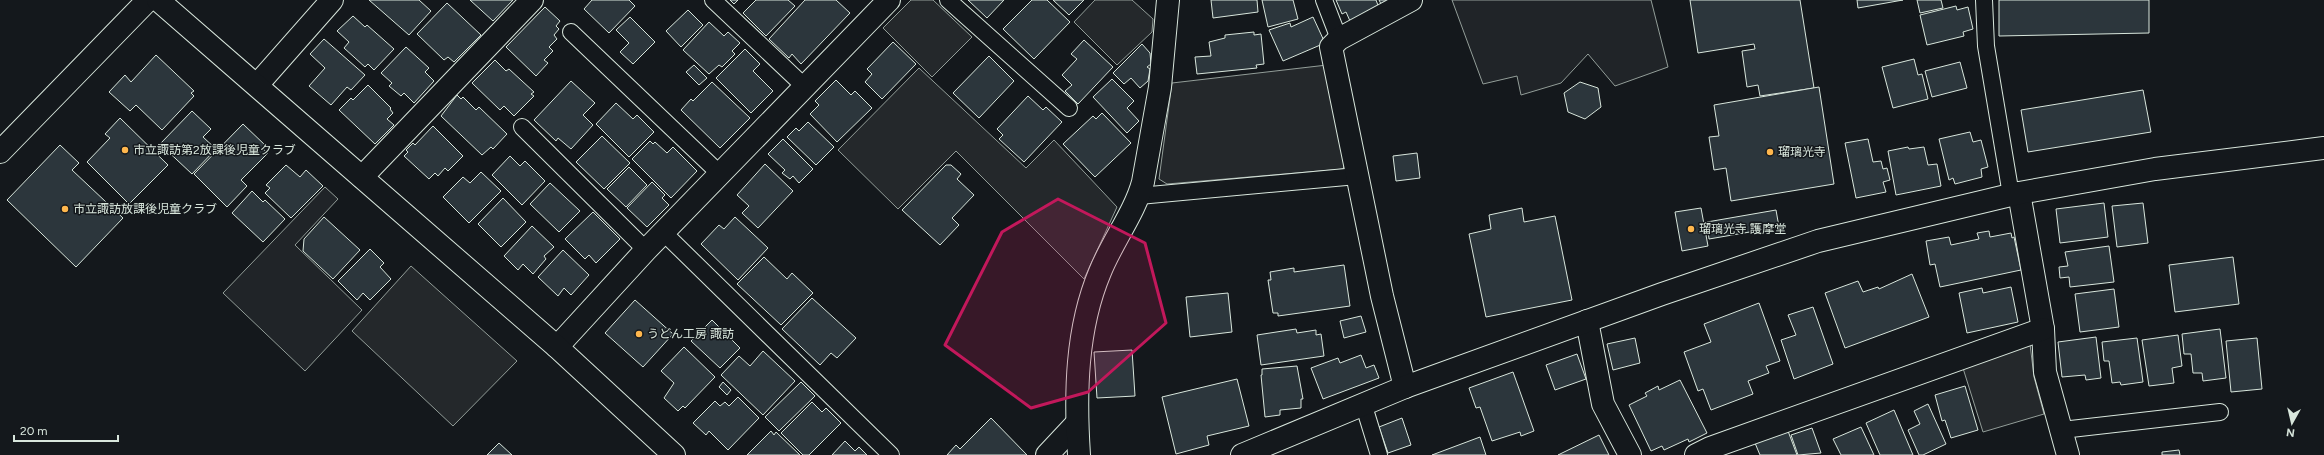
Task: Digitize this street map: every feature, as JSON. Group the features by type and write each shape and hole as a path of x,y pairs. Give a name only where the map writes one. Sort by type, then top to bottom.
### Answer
{"street":[{"path":"0,152 148,0"},
{"path":"158,0 556,347 674,455"},
{"path":"257,85 332,0"},
{"path":"362,177 532,0"},
{"path":"1405,387 1382,296 1331,47 1339,39 1411,0"},
{"path":"556,347 646,250 805,87 884,2"},
{"path":"1079,455 1077,423 1080,354 1087,307 1114,239 1139,196 1160,87 1162,5"},
{"path":"1242,455 1363,403 1405,387 1587,321 1818,241 2015,194 2155,169 2324,148"},
{"path":"2015,194 2043,329 2045,372 2068,455"},
{"path":"1587,321 1603,404 1630,455"},
{"path":"1696,455 1710,448 2043,329"},
{"path":"1047,455 1077,423"}],"lane":[{"path":"714,0 805,87"},
{"path":"948,0 1069,108"},
{"path":"1324,0 1339,39"},
{"path":"1984,0 1986,46 2015,194"},
{"path":"570,32 720,174"},
{"path":"522,127 646,250"},
{"path":"1139,196 1357,176"},
{"path":"664,233 891,455"},
{"path":"1363,403 1379,455"},
{"path":"2062,430 2220,412"}],"highlighted area":[{"path":"1058,199 1145,243 1166,323 1088,392 1031,408 945,345 1002,232"}],"shaded area":[{"path":"911,0 933,0 972,37 932,77 883,28"},
{"path":"1095,0 1132,0 1153,19 1152,32 1117,65 1074,22"},
{"path":"1452,0 1651,0 1668,67 1615,86 1588,54 1561,83 1521,95 1517,76 1483,84"},
{"path":"1327,65 1346,160 1343,169 1167,184 1159,179 1172,83"},
{"path":"919,68 1026,168 1054,140 1117,207 1084,279 956,151 898,209 838,150"},
{"path":"325,187 338,199 295,245 362,310 305,371 223,293"},
{"path":"411,266 517,361 453,426 352,331"},
{"path":"2030,344 2034,377 2044,414 1983,432 1962,365"}],"building":[{"path":"369,0 419,0 431,11 409,35"},
{"path":"470,0 513,0 493,21"},
{"path":"592,0 629,0 635,6 609,33 584,9"},
{"path":"730,0 738,0 734,4"},
{"path":"756,0 788,0 795,6 766,36 743,13"},
{"path":"805,0 836,0 850,13 801,64 792,54 789,58 769,39"},
{"path":"968,0 1004,0 987,18"},
{"path":"1032,0 1047,0 1070,22 1034,59 1003,29"},
{"path":"1053,0 1084,0 1069,15"},
{"path":"1211,0 1257,0 1258,12 1213,18"},
{"path":"1262,0 1293,0 1298,19 1268,27"},
{"path":"1336,0 1376,0 1379,8 1350,21 1346,12 1342,14"},
{"path":"1379,0 1390,0 1381,4"},
{"path":"1690,0 1800,0 1814,88 1760,96 1758,85 1747,87 1742,51 1755,49 1754,44 1698,53"},
{"path":"1857,0 1903,0 1858,8"},
{"path":"1917,0 1941,0 1943,8 1920,13"},
{"path":"1999,0 2149,0 2149,33 1999,36"},
{"path":"447,3 481,35 454,62 448,57 444,60 417,34"},
{"path":"1956,6 1957,10 1968,7 1973,29 1963,32 1964,36 1927,45 1920,15"},
{"path":"545,7 560,21 556,26 559,29 554,35 557,39 549,47 553,51 544,60 548,63 536,76 506,47"},
{"path":"688,10 703,25 681,47 666,31"},
{"path":"353,16 365,27 367,25 394,49 374,70 368,64 365,67 344,48 349,42 337,31"},
{"path":"630,17 655,42 633,64 620,52 629,43 616,30"},
{"path":"1313,17 1325,43 1283,61 1269,30 1290,23 1291,27"},
{"path":"709,22 724,36 728,32 740,43 732,51 735,54 722,67 719,65 709,74 683,50"},
{"path":"1254,32 1254,35 1261,34 1264,64 1256,65 1257,68 1197,74 1195,57 1211,56 1209,42 1225,38 1225,35"},
{"path":"324,39 365,75 351,90 347,87 331,105 309,86 325,68 310,54"},
{"path":"1084,40 1113,67 1078,104 1065,91 1072,85 1062,75 1077,59 1071,54"},
{"path":"893,42 916,64 882,99 865,82 872,74 867,69"},
{"path":"1142,44 1150,53 1151,64 1147,67 1150,69 1148,81 1140,88 1131,78 1124,84 1113,73"},
{"path":"406,47 429,68 425,72 434,81 414,103 404,93 401,96 389,86 392,83 381,73"},
{"path":"745,49 760,64 753,71 773,91 751,113 716,78"},
{"path":"156,55 194,91 191,93 194,96 162,130 136,105 130,111 109,92 125,75 131,82"},
{"path":"989,56 1014,81 979,118 953,93"},
{"path":"1914,59 1918,75 1922,74 1928,99 1893,108 1882,67"},
{"path":"495,60 506,71 509,69 534,92 531,94 534,96 514,116 504,106 500,110 472,83"},
{"path":"1960,62 1967,88 1932,97 1925,71"},
{"path":"694,65 707,78 699,85 686,72"},
{"path":"1112,79 1134,101 1127,108 1139,121 1127,133 1093,97"},
{"path":"836,80 851,95 855,91 872,108 837,142 810,114 819,105 815,101"},
{"path":"571,81 595,103 583,115 593,125 571,149 558,138 556,141 534,120"},
{"path":"712,82 750,118 720,148 681,110 691,99 693,101"},
{"path":"1580,82 1598,88 1601,107 1585,119 1568,112 1564,93"},
{"path":"368,85 391,108 390,109 393,113 387,119 394,125 375,144 339,110 351,98 353,100"},
{"name":"瑠璃光寺","path":"1819,87 1834,184 1731,201 1726,168 1714,170 1709,137 1719,136 1714,105"},
{"path":"2143,90 2151,132 2028,152 2021,110"},
{"path":"457,95 461,99 463,97 476,110 479,107 507,134 493,149 491,147 482,155 441,116"},
{"path":"1028,96 1043,110 1046,107 1062,122 1024,162 999,139 1003,135 997,129"},
{"path":"616,103 633,119 637,115 654,132 629,157 596,124"},
{"path":"192,111 211,129 203,137 216,149 192,174 160,144"},
{"path":"1102,113 1131,143 1095,177 1063,144 1093,116 1096,119"},
{"name":"市立諏訪第2放課後児童クラブ","path":"120,118 168,165 129,204 87,162 110,138 105,134"},
{"path":"808,122 834,147 816,165 787,137 796,128 799,131"},
{"path":"243,124 266,146 263,149 268,153 241,180 247,186 227,207 194,174"},
{"path":"433,126 463,156 448,171 445,168 438,176 435,173 429,179 404,156 408,152 406,150 413,143 415,145"},
{"path":"1970,132 1973,142 1981,140 1988,167 1981,169 1982,177 1955,184 1953,178 1949,180 1939,139"},
{"path":"602,136 630,163 604,189 576,162"},
{"path":"783,139 813,169 799,183 793,176 790,179 782,173 785,170 768,154"},
{"path":"1868,139 1873,162 1881,161 1883,169 1887,168 1890,180 1883,182 1886,192 1856,198 1845,143"},
{"path":"650,141 653,144 655,142 667,153 673,147 697,171 671,198 632,159"},
{"name":"市立諏訪放課後児童クラブ","path":"60,145 79,163 72,170 123,218 76,267 7,200"},
{"path":"1908,147 1909,149 1924,147 1928,165 1937,164 1941,186 1896,195 1888,151"},
{"path":"1417,153 1420,178 1396,181 1393,156"},
{"path":"510,156 520,166 525,161 545,181 522,205 492,175"},
{"path":"765,164 793,191 758,228 742,213 749,206 737,195"},
{"path":"286,165 300,177 306,170 323,186 291,218 265,193 270,188 266,185"},
{"path":"946,165 951,165 961,174 957,179 974,195 952,218 959,225 940,245 902,210"},
{"path":"629,167 647,185 626,207 607,189"},
{"path":"481,172 501,191 469,223 443,197 463,177 470,183"},
{"path":"652,182 665,195 662,198 669,205 647,227 627,208"},
{"path":"550,183 580,211 559,232 530,204"},
{"path":"252,191 263,202 265,200 285,219 263,242 232,213"},
{"path":"503,198 526,222 501,247 478,224"},
{"path":"2104,203 2108,237 2060,243 2056,209"},
{"path":"2143,203 2148,243 2117,247 2112,206"},
{"path":"1522,208 1524,222 1555,216 1572,300 1486,317 1469,234 1491,229 1489,215"},
{"name":"瑠璃光寺 護摩堂","path":"1701,208 1708,246 1682,251 1675,212"},
{"path":"1776,210 1779,227 1709,239 1707,222"},
{"path":"593,212 620,239 596,263 589,255 585,259 565,239"},
{"path":"324,217 360,250 333,279 303,251 304,239"},
{"path":"735,217 768,248 738,280 701,244 719,225 724,229"},
{"path":"532,226 554,247 544,256 546,259 533,274 523,264 518,270 504,256"},
{"path":"1989,231 1990,237 2011,233 2012,238 2014,237 2021,270 1940,287 1935,264 1930,265 1926,241 1949,237 1951,245 1979,239 1977,233"},
{"path":"2109,246 2114,282 2070,287 2069,277 2060,278 2059,267 2068,266 2065,252"},
{"path":"370,249 384,263 380,267 391,279 370,300 363,293 357,300 338,281"},
{"path":"563,250 589,275 571,295 564,288 558,296 538,277"},
{"path":"764,257 787,279 792,273 813,293 781,325 737,284"},
{"path":"2233,257 2239,304 2175,312 2169,265"},
{"path":"1344,265 1350,306 1278,316 1278,313 1273,313 1268,280 1271,280 1270,272 1294,268 1294,272"},
{"path":"1912,274 1929,317 1845,348 1825,293 1858,281 1863,292 1878,287 1879,289"},
{"path":"2011,287 2018,322 1967,333 1959,293 1982,288 1983,293"},
{"path":"2114,289 2119,327 2080,332 2075,294"},
{"path":"1228,293 1232,332 1190,337 1186,297"},
{"path":"812,298 856,338 837,358 831,353 820,365 782,329"},
{"name":"うどん工房 諏訪","path":"635,300 673,334 643,367 605,333"},
{"path":"1759,303 1780,361 1766,366 1769,373 1748,381 1753,394 1711,410 1703,389 1698,391 1684,352 1711,342 1704,324"},
{"path":"1813,307 1833,364 1794,379 1781,340 1796,335 1788,315"},
{"path":"1361,316 1366,332 1344,338 1340,321"},
{"path":"712,320 740,348 720,368 691,341"},
{"path":"1296,329 1297,333 1316,330 1316,335 1321,334 1324,356 1261,365 1257,335"},
{"path":"2220,329 2226,378 2203,381 2202,373 2193,373 2191,354 2184,354 2182,334"},
{"path":"2178,335 2182,366 2172,368 2174,383 2149,386 2142,340"},
{"path":"2096,337 2101,378 2086,380 2085,375 2062,377 2058,342"},
{"path":"1635,338 1640,363 1613,370 1607,344"},
{"path":"2137,338 2143,382 2121,385 2120,382 2112,383 2109,361 2104,361 2102,342"},
{"path":"2257,338 2262,389 2231,392 2226,341"},
{"path":"684,347 715,377 685,408 683,406 678,411 664,398 674,383 661,371"},
{"path":"1132,350 1135,396 1097,398 1094,352"},
{"path":"763,351 795,381 763,415 721,375 739,356 750,366"},
{"path":"1577,354 1586,379 1555,390 1546,365"},
{"path":"1361,355 1366,368 1374,365 1379,378 1323,399 1311,368 1338,358 1340,363"},
{"path":"1297,366 1303,399 1301,399 1301,408 1280,410 1280,415 1265,417 1261,375 1262,369"},
{"path":"1513,372 1534,431 1521,436 1520,432 1492,441 1480,407 1476,408 1469,388"},
{"path":"1237,379 1249,426 1207,436 1209,445 1176,454 1162,397"},
{"path":"1680,380 1707,433 1689,442 1688,439 1664,450 1662,446 1651,451 1629,405 1647,396 1645,393 1658,386 1659,390"},
{"path":"723,382 731,390 727,395 719,387"},
{"path":"801,382 815,396 779,431 765,417"},
{"path":"1965,386 1978,430 1951,438 1945,420 1942,421 1935,395"},
{"path":"738,397 759,418 728,450 709,431 706,435 693,423 715,401 720,406 725,402 729,406"},
{"path":"812,402 822,412 826,408 841,423 809,455 803,455 781,433"},
{"path":"1928,404 1946,444 1923,455 1919,455 1908,430 1920,424 1914,411"},
{"path":"1894,410 1913,455 1880,455 1866,423"},
{"path":"991,418 1027,455 947,455 956,445 960,449"},
{"path":"1402,418 1411,445 1388,453 1379,427"},
{"path":"1861,427 1874,455 1841,455 1833,439"},
{"path":"1812,428 1821,453 1798,455 1791,435"},
{"path":"771,431 774,435 776,432 800,455 747,455"},
{"path":"1788,431 1797,455 1760,455 1755,443"},
{"path":"1599,435 1609,455 1558,455"},
{"path":"1480,437 1486,455 1432,455"},
{"path":"845,441 855,451 859,447 867,455 832,455"},
{"path":"499,443 512,455 487,455"},
{"path":"2179,450 2180,455 2162,455 2162,452"}],"place":[{"name":"市立諏訪第2放課後児童クラブ","path":"125,150"},
{"name":"瑠璃光寺","path":"1770,152"},
{"name":"市立諏訪放課後児童クラブ","path":"65,209"},
{"name":"瑠璃光寺 護摩堂","path":"1691,229"},
{"name":"うどん工房 諏訪","path":"639,334"}]}
